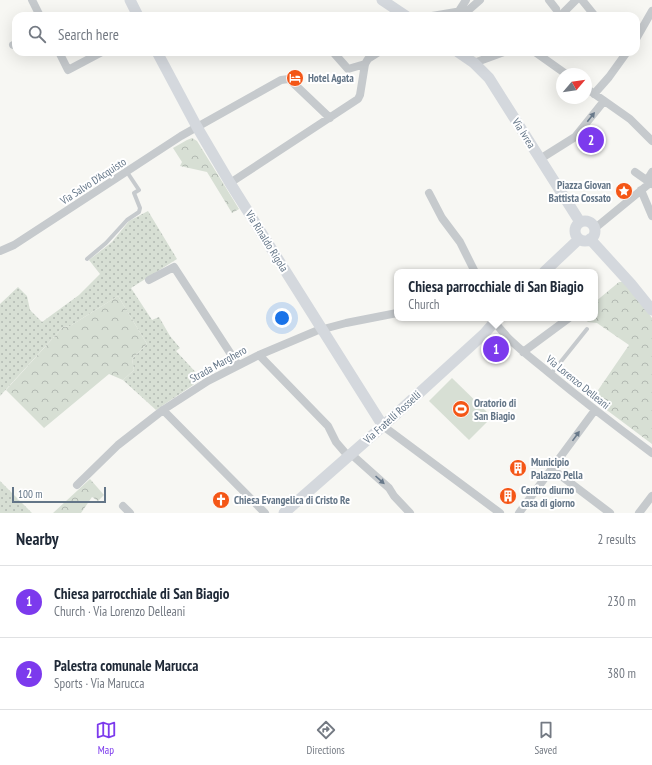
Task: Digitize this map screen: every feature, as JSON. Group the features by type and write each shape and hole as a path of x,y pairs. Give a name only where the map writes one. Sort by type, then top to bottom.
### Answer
{"street":[{"path":"32,0 38,12"},
{"path":"130,0 136,12"},
{"path":"382,0 400,12"},
{"path":"460,12 466,0"},
{"path":"461,12 480,0"},
{"path":"549,0 558,12"},
{"path":"561,12 576,0"},
{"path":"582,0 592,12"},
{"path":"640,32 652,11"},
{"path":"61,56 68,70 94,56"},
{"name":"Via Rinaldo Rigola","path":"159,56 197,127 230,183 383,426"},
{"path":"337,56 348,69 365,64"},
{"path":"230,183 355,102 360,95 365,64 368,59 373,56"},
{"name":"Via Ivrea","path":"464,56 474,63 489,78 580,222"},
{"path":"474,63 493,56"},
{"path":"541,56 558,68"},
{"path":"624,56 594,94 630,119 652,141"},
{"name":"Via Salvo D'Acquisto","path":"0,251 14,245 197,127 285,78 289,79 330,118"},
{"path":"540,159 576,137 604,101"},
{"path":"635,172 650,182"},
{"path":"548,269 650,182 652,172"},
{"path":"641,190 652,216"},
{"path":"429,193 442,218 460,242 474,269"},
{"path":"588,236 593,226 588,222 580,222 575,228 575,234 588,236 652,310"},
{"path":"149,280 174,267 238,365"},
{"name":"Strada Marghero","path":"77,485 118,445 163,410 208,381 259,355 322,329 394,315"},
{"name":"Via Fratelli Rosselli","path":"284,513 484,334 494,321"},
{"name":"Via Lorenzo Delleani","path":"497,321 523,352 652,454"},
{"path":"523,352 565,321"},
{"path":"259,355 328,426 336,442 389,488 406,512"},
{"path":"163,410 265,513"},
{"path":"519,513 595,410"},
{"path":"383,426 500,513"},
{"path":"552,468 610,513"},
{"path":"639,513 652,496"},
{"path":"122,506 130,513"}],"lane":[{"path":"87,259 106,243 127,220 139,212 140,208 134,193 139,190 127,172"},
{"path":"551,374 587,329"}],"green space":[{"path":"192,138 197,141 239,209 232,213 207,172 180,166 182,162 173,148"},
{"path":"148,211 177,259 131,288 152,320 159,317 170,336 180,348 176,351 202,379 156,410 123,380 134,370 132,359 147,344 118,296 70,326 63,327 0,396 0,304 18,287 27,296 30,310 42,322 79,295 100,274 89,260 112,242 129,221"},
{"path":"619,282 625,282 652,318 652,444 592,399 629,345 597,323 587,321 598,321 598,300"},
{"path":"118,296 147,344 132,359 134,370 123,380 109,374 44,428 6,390 63,327 70,326"},
{"name":"Oratorio di San Biagio","path":"452,378 492,417 469,440 429,401"},
{"path":"90,479 104,495 98,501 92,497 81,513 53,513"},
{"path":"0,481 32,513 0,513"}],"place":[{"name":"Hotel Agata","path":"295,78"},
{"name":"Palestra comunale Marucca","path":"591,140"},
{"name":"Piazza Giovan Battista Cossato","path":"624,191"},
{"name":"Chiesa parrocchiale di San Biagio","path":"496,349"},
{"name":"Oratorio di San Biagio","path":"461,409"},
{"name":"Municipio Palazzo Pella","path":"518,468"},
{"name":"Centro diurno casa di giorno","path":"508,496"},
{"name":"Chiesa Evangelica di Cristo Re","path":"221,500"}]}
